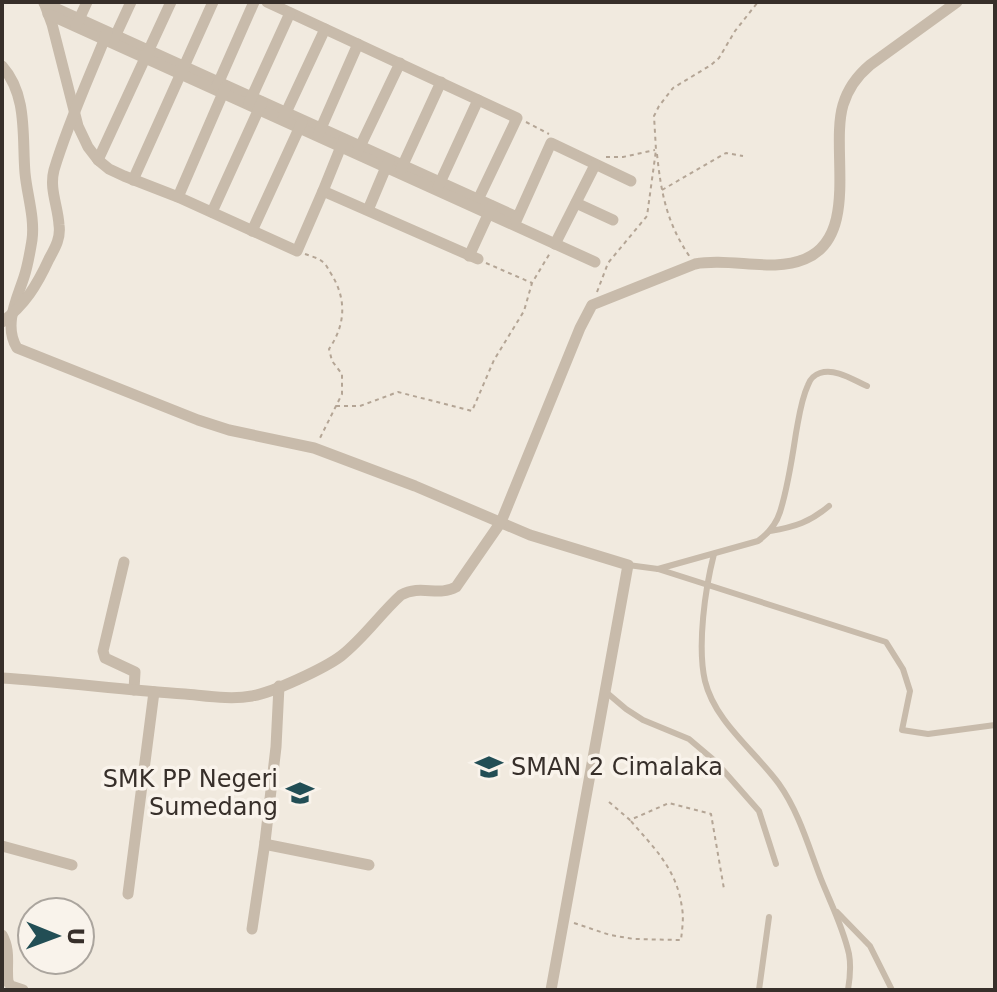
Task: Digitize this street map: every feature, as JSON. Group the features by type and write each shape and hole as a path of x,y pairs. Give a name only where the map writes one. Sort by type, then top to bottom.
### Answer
{"street":[{"path":"78,23 87,2"},
{"path":"2,322 33,291 58,241 60,225 52,181 54,172 74,112 110,37 131,2"},
{"path":"98,160 171,2"},
{"path":"133,180 213,2"},
{"path":"178,197 254,2"},
{"path":"267,2 517,118 476,203"},
{"path":"2,678 235,698 258,695 338,658 357,643 401,595 411,590 448,592 456,587 501,522 592,305 695,264 712,261 787,264 806,259 820,248 832,232 837,212 841,118 850,87 870,65 957,2"},
{"path":"46,5 78,23 494,209 555,244 595,262"},
{"path":"46,5 74,112 88,147 109,169 297,251 343,143"},
{"path":"212,212 290,13"},
{"path":"284,116 325,29"},
{"path":"319,132 358,44"},
{"path":"359,150 400,63"},
{"path":"2,66 15,87 22,114 25,174 32,212 28,259 15,301 11,329 17,348 212,425 314,448 415,486 530,535 628,565 551,990"},
{"path":"401,169 441,82"},
{"path":"438,186 478,100"},
{"path":"252,231 301,124"},
{"path":"516,221 551,143 597,161 631,181"},
{"path":"555,244 597,161"},
{"path":"368,210 388,163"},
{"path":"323,191 474,258 494,209"},
{"path":"576,203 613,220"},
{"path":"124,562 103,651 105,658 133,669 134,690"},
{"path":"252,929 276,747 279,686"},
{"path":"128,894 154,692"},
{"path":"265,842 369,865"},
{"path":"2,846 72,865"},
{"path":"2,935 7,944 8,982 23,990"}],"lane":[{"path":"658,569 758,541 770,531 780,513 808,384 818,373 827,372 867,386"},
{"path":"770,531 787,529 814,518 829,506"},
{"path":"714,554 707,585 702,658 705,683 720,714 781,787 800,825 850,957 848,990"},
{"path":"628,565 658,569 886,642 903,669 910,691 902,730 928,734 995,725"},
{"path":"606,692 643,720 689,739 715,761 759,811 776,864"},
{"path":"834,909 870,946 892,990"},
{"path":"759,990 769,917"}],"path":[{"path":"695,264 677,238 660,191 654,116 665,95 719,58 758,2"},
{"path":"517,118 560,139"},
{"path":"597,161 656,150"},
{"path":"592,305 608,263 647,216 656,150"},
{"path":"660,191 726,153 743,156"},
{"path":"336,406 360,406 398,392 472,411 494,360 524,311 532,283 555,244"},
{"path":"297,251 323,262 342,296 343,311 337,337 329,349 332,361 342,374 342,394 314,448"},
{"path":"474,258 532,283"},
{"path":"564,920 610,935 681,940 683,909 674,875 662,856 630,820 609,802"},
{"path":"630,820 669,803 711,814 724,889"}],"place":[{"name":"SMAN 2 Cimalaka","path":"489,767"},
{"name":"SMK PP Negeri Sumedang","path":"300,793"}]}
